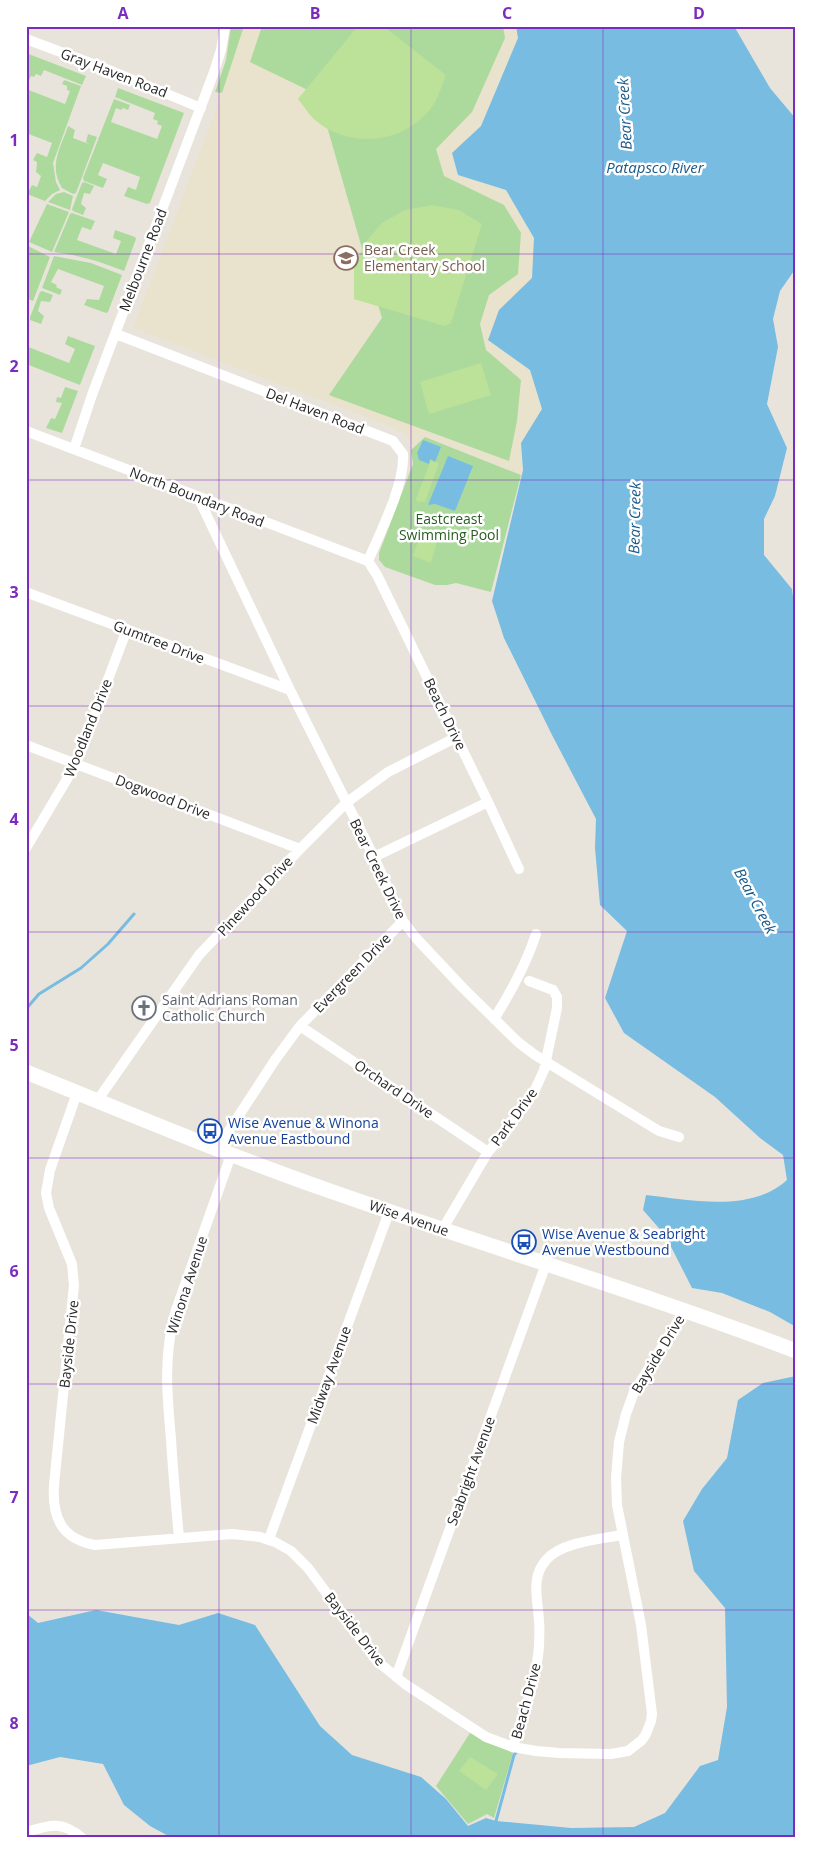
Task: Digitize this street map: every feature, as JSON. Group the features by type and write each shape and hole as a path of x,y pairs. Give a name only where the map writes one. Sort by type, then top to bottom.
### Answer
{"main road":[{"name":"Wise Avenue","path":"26,1072 224,1152 389,1212 685,1310 795,1350"}],"street":[{"name":"Melbourne Road","path":"74,449 92,395 214,72 223,42 225,26"},
{"name":"Gray Haven Road","path":"26,39 109,70 201,108"},
{"name":"Del Haven Road","path":"116,334 394,442 403,454 401,474 393,501 368,562"},
{"name":"North Boundary Road","path":"26,431 368,562"},
{"name":"Bear Creek Drive","path":"198,497 290,690 374,857 403,921 429,952 518,1042 659,1131 679,1137"},
{"name":"Beach Drive","path":"368,562 377,575 519,869"},
{"name":"Gumtree Drive","path":"28,593 290,690"},
{"name":"Woodland Drive","path":"26,848 76,764 127,629"},
{"name":"Pinewood Drive","path":"97,1101 199,955 300,849 346,803 388,772 456,737"},
{"name":"Dogwood Drive","path":"26,744 300,849"},
{"path":"374,857 488,802"},
{"name":"Evergreen Drive","path":"224,1152 265,1074 300,1026 403,921"},
{"path":"494,1019 528,959 536,934"},
{"name":"Park Drive","path":"442,1230 488,1152 531,1097 547,1062 557,997 553,990 529,981"},
{"name":"Orchard Drive","path":"300,1026 488,1152"},
{"name":"Bayside Drive","path":"77,1093 46,1186 49,1208 72,1264 74,1285 54,1485 54,1509 59,1522 67,1532 87,1544 102,1545 244,1534 269,1539 301,1559 377,1661 396,1677 486,1736 513,1747 559,1754 621,1753 635,1746 642,1740 649,1729 652,1714 645,1648 617,1505 616,1478 619,1442 634,1392 685,1310"},
{"name":"Winona Avenue","path":"179,1538 167,1390 167,1352 176,1310 224,1152"},
{"name":"Midway Avenue","path":"269,1539 389,1212"},
{"name":"Seabright Avenue","path":"396,1677 546,1264"},
{"name":"Beach Drive","path":"513,1747 538,1659 539,1621 536,1588 537,1574 540,1568 548,1557 559,1550 622,1535"},
{"path":"26,1832 56,1825 76,1832 82,1838"}],"shaded area":[{"name":"Bear Creek Elementary School","path":"244,26 516,26 518,38 481,126 452,154 458,175 506,190 534,238 532,278 499,310 530,370 542,410 521,443 522,475 425,436 414,447 407,436 392,427 133,328 222,93"}],"green space":[{"path":"231,26 244,26 222,93 215,92 226,60"},
{"path":"262,26 503,26 505,38 472,112 436,149 444,176 504,205 521,233 518,274 489,295 480,324 486,350 521,380 517,421 509,461 329,395 382,318 318,95 250,62"},
{"path":"358,26 383,26 446,75 436,101 423,117 409,127 394,134 362,139 345,136 329,130 315,120 298,99"},
{"path":"26,53 86,76 82,85 44,70 41,76 36,74 34,77 31,76 26,87"},
{"path":"64,80 81,86 53,163 56,182 60,190 52,194 45,201 27,194 32,185 37,187 41,176 36,172 37,162 33,160 37,153 47,157 52,143 26,133 26,89 65,104 70,91 67,90 67,86 62,84"},
{"path":"118,88 184,113 150,203 147,204 124,196 128,187 136,190 140,177 103,163 98,175 107,179 103,188 84,181 83,178 114,99 130,105 128,110 116,108 111,122 157,139 162,126 153,119 155,113 115,97"},
{"path":"68,126 75,130 73,138 89,144 86,142 88,134 97,137 76,193 73,194 62,188 56,172 57,156"},
{"path":"84,182 94,186 90,194 84,193 81,204 86,208 83,215 72,209"},
{"path":"64,192 73,196 70,210 48,202 56,194"},
{"path":"47,204 69,212 52,252 29,242"},
{"path":"432,205 459,210 482,224 451,323 444,326 354,299 354,269 364,244 382,223 405,210"},
{"path":"72,213 95,221 91,230 82,227 77,240 116,254 121,241 113,238 115,230 135,237 136,239 124,271 90,259 54,252"},
{"path":"28,246 50,257 33,301 26,298"},
{"path":"54,256 91,263 122,275 108,312 106,313 84,305 87,299 99,300 104,286 58,269 51,282 62,290 60,295 42,288"},
{"path":"42,291 53,295 50,302 41,301 38,311 44,316 41,324 30,320 30,317"},
{"path":"68,336 95,346 80,385 26,364 26,346 69,363 75,349 65,344"},
{"path":"481,363 491,395 429,414 420,382"},
{"path":"65,387 78,391 62,433 46,428 51,418 55,419 62,403 56,402 57,397 61,398"},
{"name":"Eastcreast Swimming Pool","path":"425,437 521,475 491,592 456,583 435,585 385,567 379,560 379,553 413,464 411,450"},
{"path":"431,460 439,463 425,502 420,501 419,503 416,499"},
{"path":"420,535 437,541 431,563 413,556"},
{"path":"470,1733 513,1753 494,1818 487,1814 468,1824 436,1786"},
{"path":"470,1757 498,1774 486,1790 459,1771"}],"water":[{"name":"Patapsco River","path":"516,26 734,26 770,88 796,119 796,268 780,291 773,319 778,347 767,404 787,448 775,496 764,519 764,555 792,589 796,619 796,1327 770,1312 722,1293 692,1288 665,1235 643,1210 646,1195 720,1202 756,1197 772,1190 787,1180 783,1155 760,1138 715,1097 624,1033 605,998 627,931 600,905 595,848 596,819 504,638 492,601 523,470 521,443 542,409 530,370 488,340 499,310 532,278 534,238 506,190 458,175 452,153 481,126 518,38"},
{"path":"423,440 441,447 435,462 430,459 429,464 419,460 417,453"},
{"path":"448,456 473,466 455,511 435,504 428,505"},
{"path":"796,1376 796,1838 172,1838 150,1826 124,1805 103,1764 60,1757 26,1766 26,1613 38,1623 96,1610 179,1625 218,1613 255,1625 320,1726 352,1755 421,1777 446,1799 468,1826 486,1818 496,1821 571,1828 634,1827 665,1813 700,1766 718,1760 727,1707 725,1608 694,1571 683,1521 702,1489 727,1458 738,1400 763,1383"}],"waterway":[{"path":"26,1009 39,994 81,968 108,944 134,914"},
{"path":"496,1821 514,1755 518,1750"}],"place":[{"name":"Bear Creek Elementary School","path":"346,258"},
{"name":"Saint Adrians Roman Catholic Church","path":"144,1008"},
{"name":"Wise Avenue & Winona Avenue Eastbound","path":"210,1131"},
{"name":"Wise Avenue & Seabright Avenue Westbound","path":"524,1242"}],"water label":[{"name":"Bear Creek","path":"625,114"},
{"name":"Bear Creek","path":"635,518"},
{"name":"Bear Creek","path":"755,901"}]}
